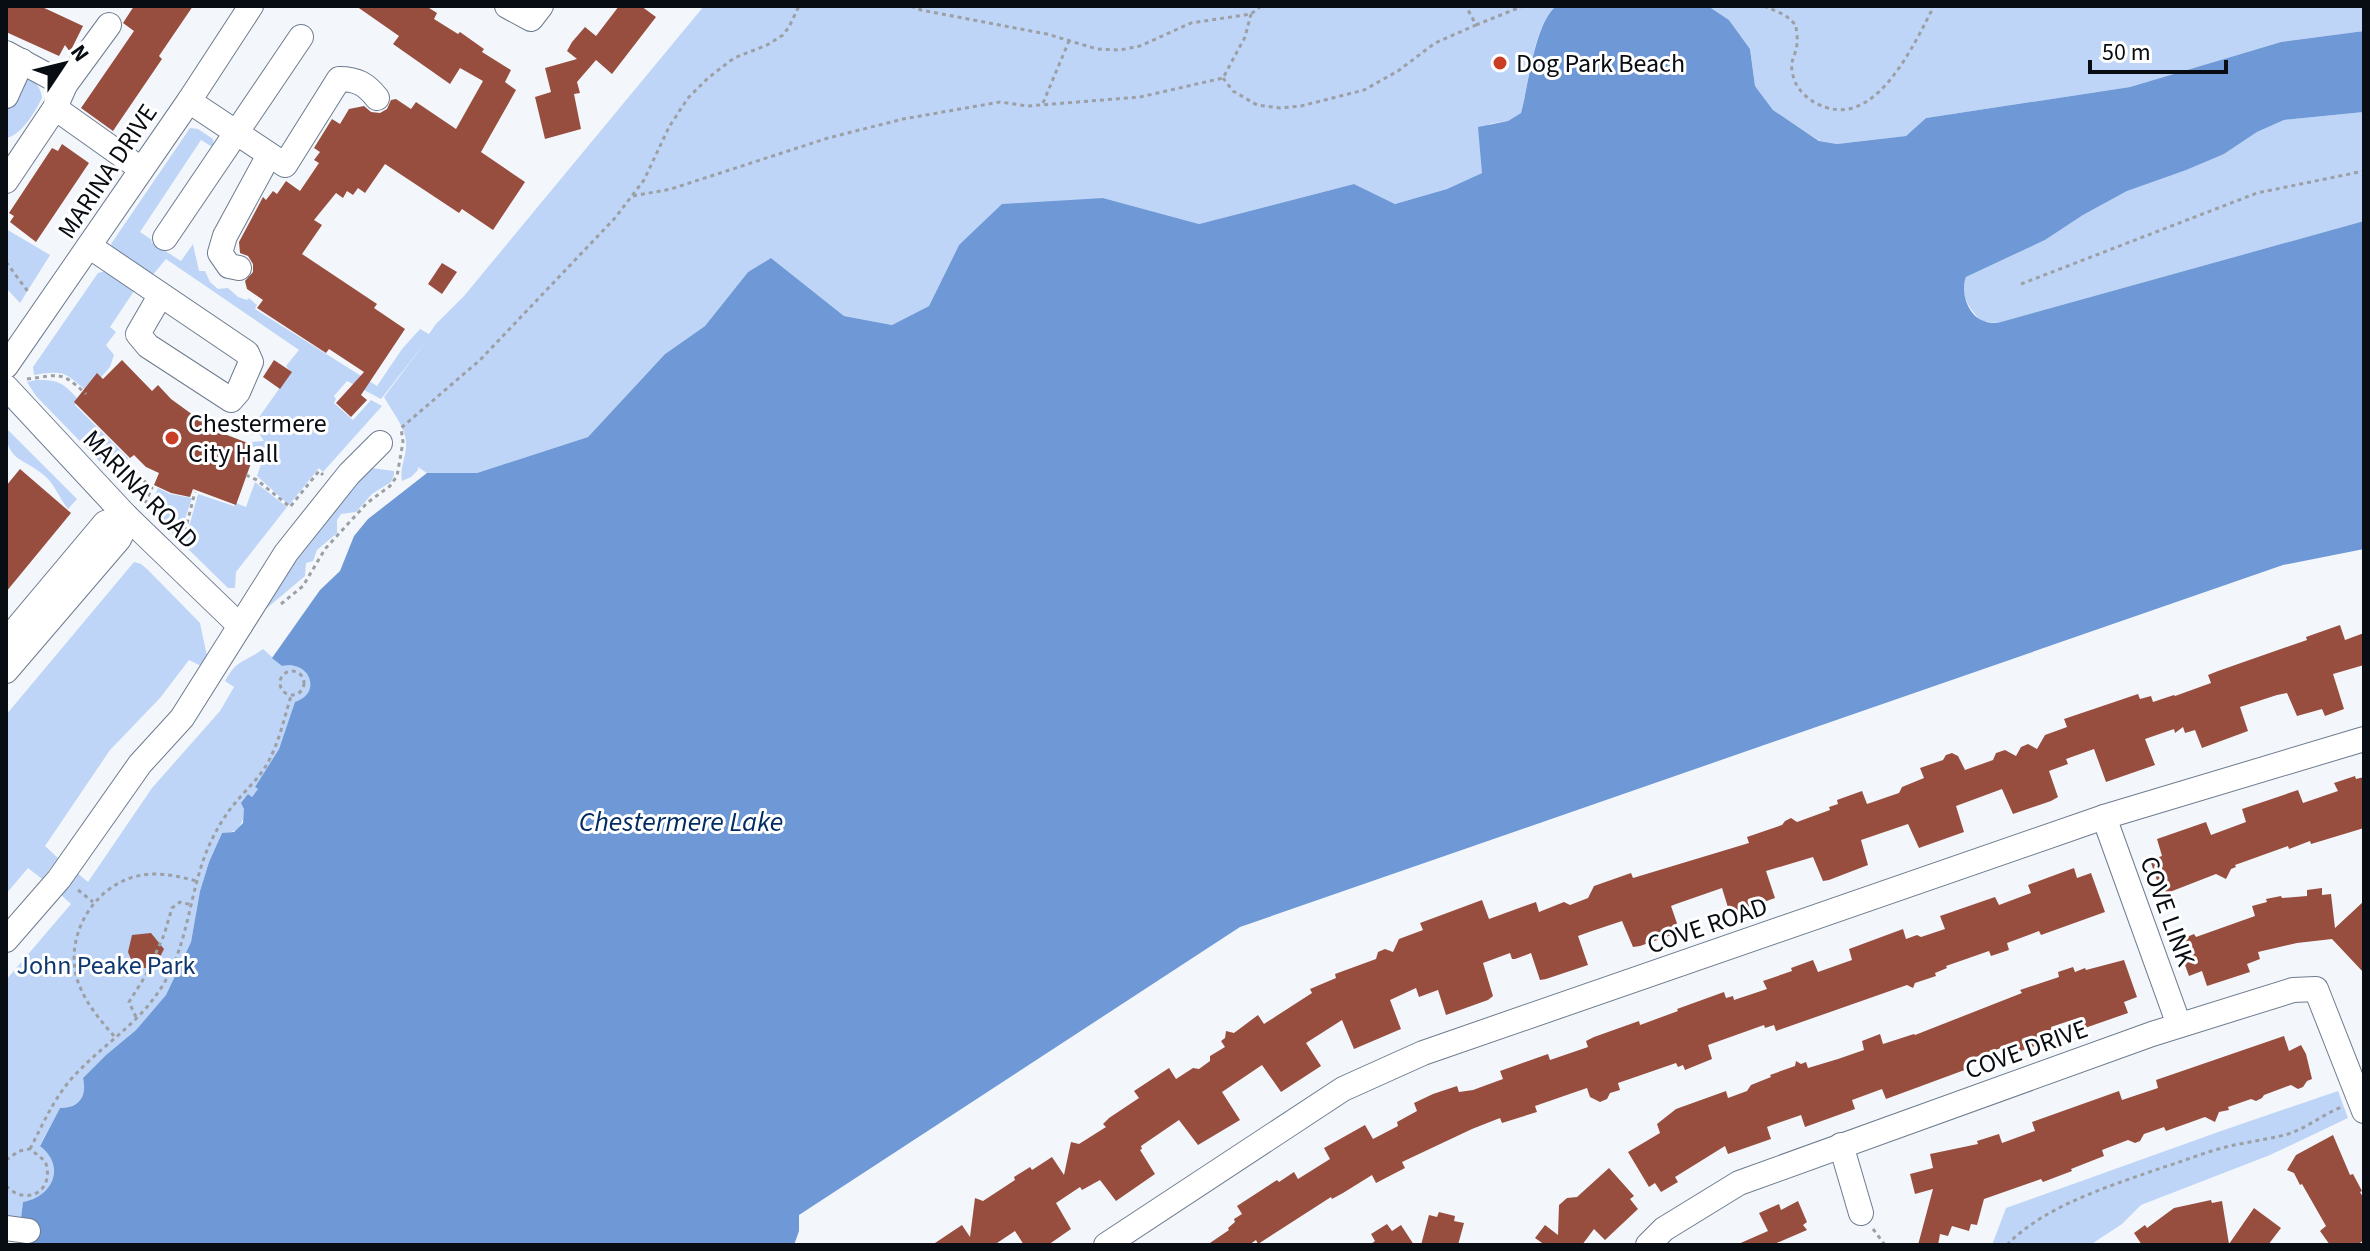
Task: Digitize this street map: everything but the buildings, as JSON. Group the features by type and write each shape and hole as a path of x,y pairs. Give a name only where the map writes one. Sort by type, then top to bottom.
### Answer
{"street":[{"name":"MARINA DRIVE","path":"12,378 89,246 251,6"},
{"path":"507,6 531,19 541,6"},
{"path":"6,181 15,150 55,108 65,85 109,25"},
{"path":"165,238 301,37"},
{"path":"6,96 14,57 65,85"},
{"path":"189,101 285,165 339,79 353,79 368,86 377,98"},
{"path":"55,108 141,169"},
{"path":"239,268 229,266 220,253 225,236 269,155"},
{"path":"89,246 247,353 251,362 238,392 231,400 148,346 138,334 160,296"},
{"name":"MARINA ROAD","path":"12,378 240,626"},
{"path":"6,940 59,879 140,764 182,718 286,553 338,488 380,443"},
{"path":"6,641 105,523 135,512"},
{"path":"6,671 119,539 135,512"},
{"name":"COVE ROAD","path":"1106,1245 1343,1089 1423,1053 2104,817 2364,739"},
{"name":"COVE LINK","path":"2104,817 2179,1025"},
{"name":"COVE DRIVE","path":"1648,1245 1664,1229 1739,1183 2179,1025 2293,990 2316,989 2355,1108"},
{"path":"1841,1145 1861,1213"}],"path":[{"path":"279,605 309,580 325,549 397,476 403,442 401,428 480,360 615,218 644,180 669,127 688,98 734,58 783,35 799,6"},
{"path":"911,6 1047,34 1097,49 1120,50 1140,46 1191,23 1251,14 1261,6"},
{"path":"1466,6 1476,25"},
{"path":"1223,78 1233,91 1257,105 1280,108 1301,106 1364,90 1398,71 1435,43 1523,6"},
{"path":"1764,6 1785,15 1796,25 1797,44 1790,63 1798,88 1819,105 1832,110 1844,110 1866,101 1893,77 1934,6"},
{"path":"632,196 671,189 828,138 903,119 1000,102 1028,106 1140,97 1223,78 1245,37 1251,14"},
{"path":"1043,103 1069,41"},
{"path":"2021,284 2257,193 2364,171"},
{"path":"6,262 29,293"},
{"path":"12,378 59,375 68,377 86,394"},
{"path":"103,468 120,459 152,488 135,512"},
{"path":"136,474 141,467"},
{"path":"246,475 257,480 290,507 319,471 364,507"},
{"path":"181,546 195,492"},
{"path":"287,672 294,672 303,679 304,687 299,694 291,696 284,693 280,682 287,672"},
{"path":"30,1149 53,1103 73,1077 137,1018 159,992 184,938 196,881 218,826 265,767 278,742 291,696"},
{"path":"115,1037 84,998 76,977 74,951 79,929 93,902 130,879 151,874 196,881"},
{"path":"69,882 93,902"},
{"path":"137,1018 129,1002 146,975 172,908 180,902 192,905"},
{"path":"2007,1245 2037,1220 2139,1176 2222,1148 2288,1134 2315,1123 2333,1111 2355,1108"},
{"path":"6,1160 19,1151 30,1149 45,1161 48,1176 35,1194 27,1196 17,1196 6,1186"}],"green space":[{"path":"704,6 1556,6 1548,15 1537,41 1521,113 1508,121 1489,124 1482,173 1447,189 1395,204 1354,184 1199,224 1103,198 959,245 929,306 892,325 844,316 771,258 748,272 705,326 665,354 588,437 477,473 427,473 418,467 411,477 402,481 405,437 384,397 427,340 381,399 347,381 334,396 334,403 353,420 371,400 382,406 323,472 319,468 289,505 257,476 265,453 254,448 251,442 264,441 260,435 247,434 291,372 286,366 299,350 166,259 151,277 115,253 111,244 190,128 198,129 213,139 214,148 201,140 140,232 181,261 193,244 199,271 205,271 218,289 228,288 238,297 249,298 257,305 255,309 377,386 420,329 429,334 464,296"},
{"path":"1708,6 2364,6 2364,31 2281,42 2130,87 1926,118 1906,136 1837,144 1820,141 1773,110 1755,86 1750,49 1729,20"},
{"path":"26,79 33,81 42,98 23,127 7,138 6,103"},
{"path":"2364,112 2364,221 1997,323 1981,321 1966,301 1966,277 2045,240 2127,191 2224,154 2257,132 2284,120"},
{"path":"6,229 50,255 20,303 6,288"},
{"path":"110,270 134,291 110,327 116,332 106,345 114,355 110,367 88,392 64,374 34,375 33,367 98,273"},
{"path":"27,382 60,383 68,389 78,399 75,405 128,458 126,462 121,457 102,464 36,396"},
{"path":"6,428 77,499 68,509 45,476 13,453"},
{"path":"372,468 394,471 391,482 372,494 356,512 341,514 337,520 337,533 317,550 313,561 306,563 305,576 267,608 264,602 272,588"},
{"path":"255,482 287,507 236,572 235,588 228,588 184,545 198,494 246,507"},
{"path":"158,488 192,498 178,539 150,507"},
{"path":"134,562 148,570 200,623 207,656 201,666 189,660 160,698 110,750 45,846 58,858 42,879 28,868 6,894 6,715"},
{"name":"John Peake Park","path":"263,649 282,666 292,665 306,673 310,679 309,693 295,703 279,749 255,787 258,789 252,797 248,794 240,826 222,833 200,891 191,942 166,995 136,1030 83,1078 84,1091 80,1100 73,1106 60,1108 40,1145 48,1153 54,1171 49,1187 34,1199 23,1202 21,1218 6,1215 6,980 71,904 60,894 76,872 88,882 152,788 220,711 234,687 225,681 233,669"},
{"path":"2338,1091 2348,1118 2270,1155 2141,1205 2122,1224 2090,1245 1992,1245 2006,1208"}],"water":[{"name":"Chestermere Lake","path":"1556,6 1708,6 1729,20 1750,49 1755,86 1773,110 1819,141 1837,144 1906,136 1926,118 2130,87 2281,42 2364,31 2364,112 2284,120 2257,132 2224,154 2127,191 2045,240 1966,277 1964,290 1970,309 1978,318 1997,323 2364,221 2364,549 2283,565 1240,927 799,1215 799,1231 794,1245 26,1245 28,1220 21,1218 23,1202 42,1194 54,1171 53,1162 40,1146 60,1108 73,1106 80,1100 84,1090 83,1078 136,1030 166,995 191,942 200,891 222,833 234,832 243,823 241,803 248,794 252,797 258,789 255,787 279,749 295,702 303,698 310,686 310,679 300,668 282,666 272,658 320,590 340,571 354,536 368,519 427,473 477,473 588,437 665,354 705,326 748,272 771,258 844,316 892,325 929,306 959,245 1002,204 1103,198 1199,224 1354,184 1395,204 1447,189 1482,173 1478,127 1508,121 1521,113 1537,41"}],"place":[{"name":"Dog Park Beach","path":"1500,63"},
{"name":"Chestermere City Hall","path":"172,438"}]}
